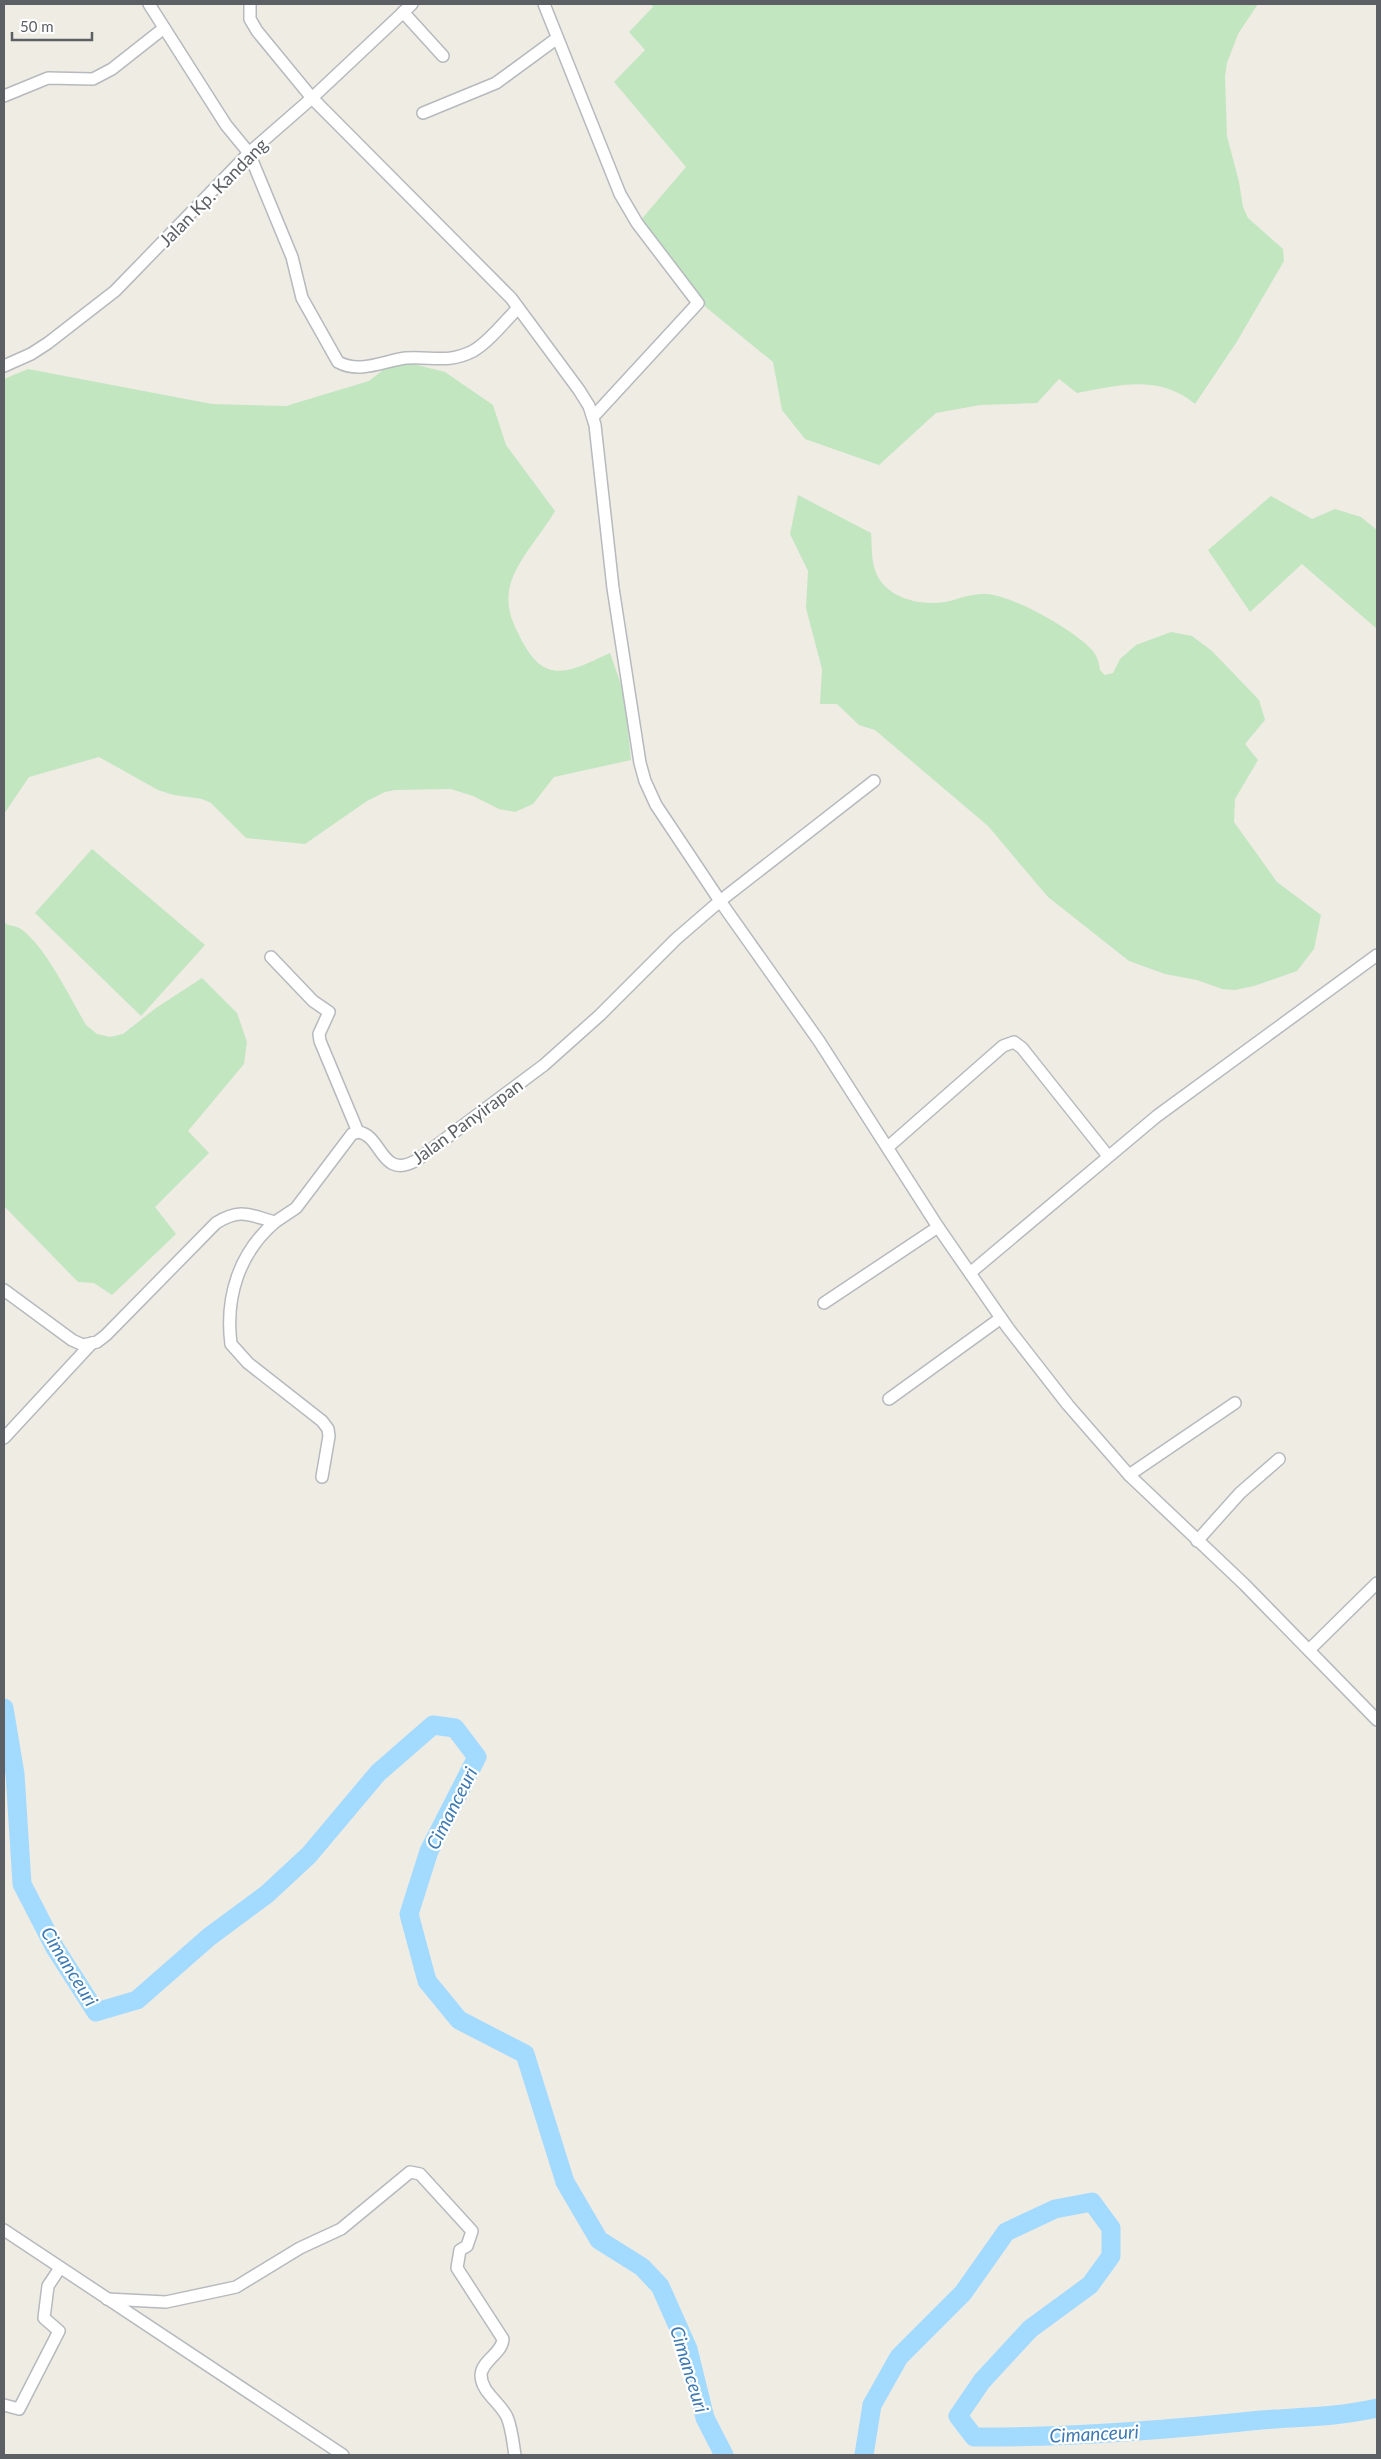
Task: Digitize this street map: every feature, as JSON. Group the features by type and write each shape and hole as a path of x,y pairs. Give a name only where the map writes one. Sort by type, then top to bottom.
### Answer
{"street":[{"path":"149,4 226,125 249,153 292,257 302,298 338,362 356,368 407,358 431,360 460,356 476,350 518,308"},
{"path":"250,4 250,19 257,31 312,98 470,255 518,308 580,390 593,417 613,588 645,781 664,818 819,1041 938,1227 1001,1318 1068,1405 1129,1475 1310,1649 1377,1720"},
{"path":"544,4 556,39 627,207 698,303 593,417"},
{"path":"407,8 443,56"},
{"name":"Jalan Kp. Kandang","path":"4,366 31,354 95,308 249,153 312,98 407,8"},
{"path":"4,96 48,78 92,79 112,69 164,28"},
{"path":"423,113 496,84 556,39"},
{"path":"720,901 874,781"},
{"name":"Jalan Panyirapan","path":"358,1132 366,1134 385,1158 394,1164 402,1166 417,1160 476,1117 576,1038 676,939 720,901"},
{"path":"970,1273 1157,1116 1377,955"},
{"path":"272,956 313,1001 329,1012 319,1034 320,1041 358,1132 352,1134 296,1208 275,1222 250,1248 237,1277 231,1298 231,1344 248,1363 322,1422 328,1429 329,1436 322,1477"},
{"path":"888,1147 1003,1046 1014,1042 1022,1048 1108,1156"},
{"path":"4,1290 72,1340 83,1345 92,1343 106,1335 216,1223 231,1214 240,1213 275,1222"},
{"path":"824,1303 938,1227"},
{"path":"889,1399 1001,1318"},
{"path":"4,1438 92,1343"},
{"path":"1129,1475 1235,1403"},
{"path":"1197,1541 1240,1493 1279,1459"},
{"path":"1310,1649 1377,1583"},
{"path":"107,2299 166,2302 236,2286 300,2248 341,2229 410,2172 420,2174 472,2232 467,2246 460,2250 457,2256 457,2268 503,2339 502,2346 483,2368 481,2376 485,2388 507,2417 515,2455"},
{"path":"4,2230 343,2455"},
{"path":"4,2405 19,2409 59,2331 44,2318 48,2286 60,2268"}],"green space":[{"path":"651,4 1258,4 1238,34 1227,63 1225,76 1227,136 1239,182 1243,207 1248,218 1283,249 1284,261 1236,343 1195,404 1167,388 1153,385 1123,385 1077,393 1059,379 1037,403 980,405 936,413 879,465 805,439 782,410 773,362 691,295 640,221 686,167 614,82 645,50 629,32 653,7"},
{"path":"405,362 445,372 493,405 506,445 555,511 523,557 513,577 508,599 511,616 527,650 546,668 556,671 568,670 610,653 624,693 631,760 554,777 533,804 515,812 499,809 473,796 451,789 395,790 385,792 367,801 305,844 246,838 211,803 202,799 174,795 158,790 99,757 29,777 4,814 4,379 28,369 212,404 286,406 369,381 387,367"},
{"path":"798,495 871,533 875,570 886,587 895,593 904,598 925,603 945,602 981,594 1011,600 1042,615 1072,633 1094,652 1098,659 1100,670 1105,675 1113,673 1120,659 1136,645 1171,632 1192,636 1212,651 1259,700 1265,720 1245,744 1258,760 1235,799 1234,822 1277,882 1321,915 1314,949 1297,971 1254,986 1235,990 1222,989 1197,980 1165,974 1129,961 1048,897 988,826 875,730 859,725 837,704 820,704 822,669 806,608 808,571 790,534"},
{"path":"1271,496 1312,519 1335,509 1361,517 1377,530 1377,629 1302,564 1250,612 1208,550"},
{"path":"92,849 205,945 141,1016 35,913"},
{"path":"4,922 21,929 30,937 57,974 86,1025 97,1034 110,1037 123,1034 156,1008 202,978 237,1013 247,1042 244,1064 188,1131 209,1153 155,1207 176,1234 112,1295 94,1283 78,1282 4,1206"}],"waterway":[{"name":"Cimanceuri","path":"4,1708 15,1774 22,1884 55,1948 96,2012 137,2000 209,1937 267,1894 309,1855 378,1773 433,1725 455,1728 477,1757 429,1851 409,1914 427,1981 459,2020 525,2054 565,2182 599,2240 642,2267 660,2286 688,2349 705,2418 724,2455"},
{"name":"Cimanceuri","path":"864,2455 872,2405 899,2357 963,2293 1006,2232 1055,2209 1092,2202 1111,2228 1111,2256 1090,2285 1030,2329 982,2381 958,2416 974,2437 1082,2435 1153,2430 1334,2415 1377,2408"}]}
